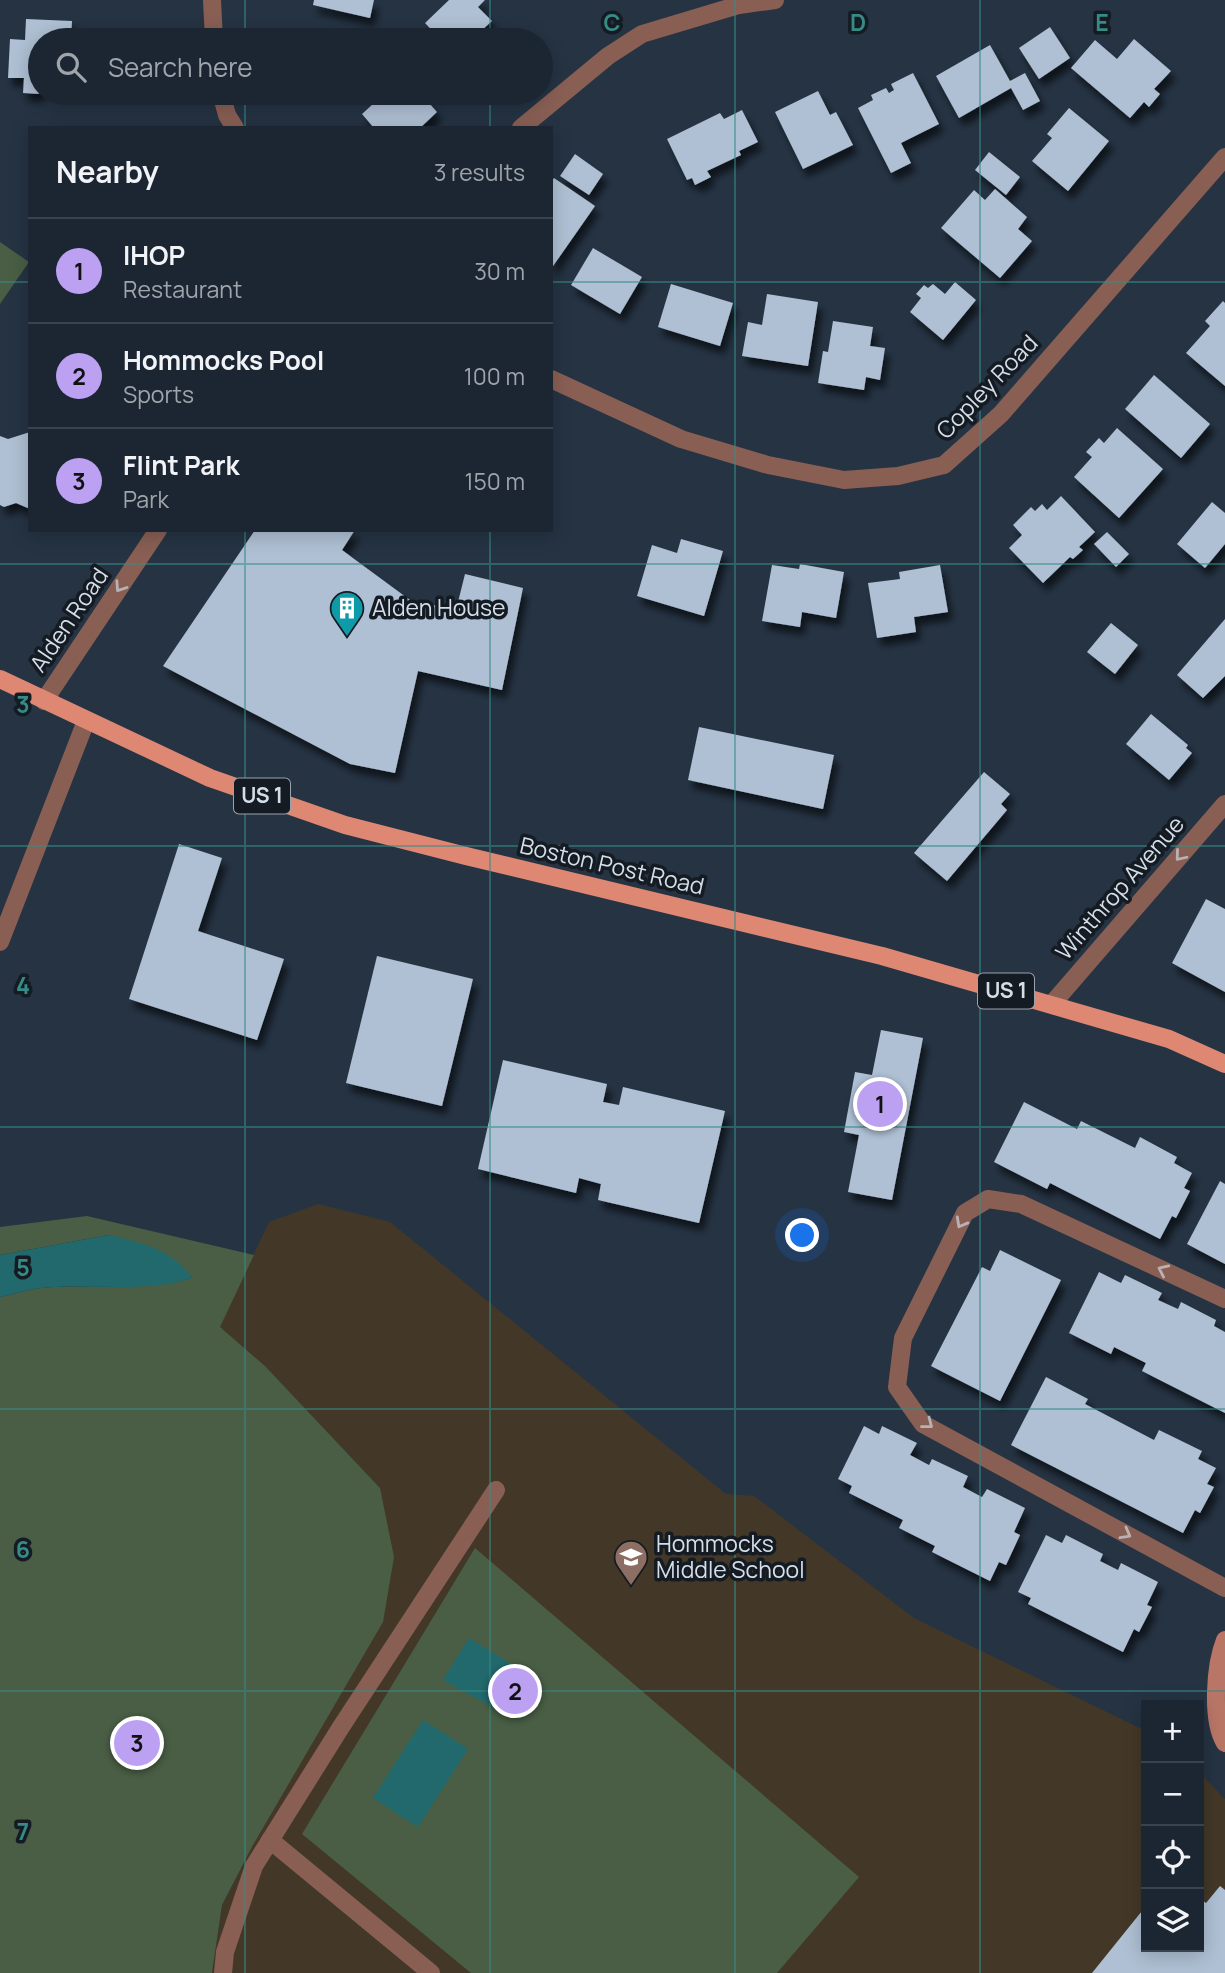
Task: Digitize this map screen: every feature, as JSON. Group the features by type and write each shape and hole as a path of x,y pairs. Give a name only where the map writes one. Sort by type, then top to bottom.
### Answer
{"main road":[{"name":"Boston Post Road","path":"0,679 210,779 345,825 881,956 1168,1039 1225,1064"}],"street":[{"path":"212,0 213,28"},
{"path":"553,102 608,56 642,34 739,5 775,0"},
{"path":"224,105 234,126"},
{"path":"523,126 549,105"},
{"name":"Copley Road","path":"553,380 681,439 768,465 844,480 898,476 944,465 1001,414 1225,157"},
{"name":"Alden Road","path":"44,701 157,532"},
{"path":"0,942 86,720"},
{"name":"Winthrop Avenue","path":"1052,1004 1225,804"},
{"path":"1225,1299 1021,1204 988,1199 965,1213 903,1338 897,1387 923,1424 1225,1588"},
{"path":"223,1973 225,1952 254,1866 496,1490"},
{"path":"1225,1640 1216,1690 1218,1731 1225,1743"},
{"path":"270,1840 431,1973"}],"shaded area":[{"path":"0,242 28,263 0,304"},
{"name":"Hommocks Middle School","path":"318,1204 390,1222 726,1494 754,1496 914,1618 1141,1729 1141,1952 1204,1952 1204,1777 1225,1799 1225,1973 212,1973 222,1905 253,1845 380,1488 265,1366 219,1327 269,1222"},
{"path":"87,1216 254,1255 220,1327 265,1366 380,1488 394,1557 383,1622 253,1845 222,1905 212,1973 0,1973 0,1297 48,1287 144,1286 192,1277 109,1235 0,1255 0,1227"},
{"path":"109,1235 144,1244 166,1254 192,1278 159,1285 48,1287 0,1297 0,1255"},
{"path":"475,1548 859,1877 777,1973 471,1973 302,1834"},
{"path":"469,1638 519,1669 496,1709 443,1680"},
{"path":"423,1720 468,1749 418,1827 373,1798"}],"building":[{"path":"314,0 374,0 370,18 313,5"},
{"path":"449,0 485,0 478,7 492,21 484,28 430,28 425,23"},
{"path":"26,19 72,21 72,28 28,28 28,93 23,93 24,78 8,78 10,39 25,40"},
{"path":"1050,27 1070,58 1039,79 1019,48"},
{"path":"1134,39 1171,71 1154,89 1160,94 1149,107 1144,102 1130,118 1071,68 1095,40 1117,59"},
{"path":"990,45 1010,81 1025,73 1040,101 1023,110 1011,88 959,118 936,76"},
{"path":"913,73 939,124 901,143 911,163 891,173 858,108 873,100 871,95 886,88 889,93 894,90 891,84"},
{"path":"818,91 830,115 836,112 853,145 803,169 775,112"},
{"path":"372,105 431,105 437,112 422,126 372,126 362,114"},
{"path":"1069,108 1109,141 1068,191 1032,161 1052,138 1047,134"},
{"path":"742,110 758,142 739,151 741,155 707,171 711,177 695,185 692,178 687,180 667,139 720,113 724,119"},
{"path":"989,152 1020,177 1006,195 975,170"},
{"path":"575,154 603,174 589,195 560,176"},
{"path":"553,179 595,206 553,266"},
{"path":"995,189 1027,217 1018,229 1032,241 1000,278 941,228 974,190 985,200"},
{"path":"593,248 642,277 620,314 571,285"},
{"path":"955,282 976,300 943,340 910,312 921,298 916,294 924,285 928,288 933,284 945,294"},
{"path":"671,284 733,303 720,346 658,327"},
{"path":"767,294 818,302 808,366 742,356 748,322 762,325"},
{"path":"1223,301 1225,386 1186,353 1210,326 1205,321"},
{"path":"833,321 873,327 870,346 885,348 880,380 866,377 864,390 818,383 823,351 828,352"},
{"path":"1154,375 1210,424 1181,458 1125,409"},
{"path":"1117,428 1163,469 1119,518 1074,477 1092,457 1086,452 1099,438 1104,443"},
{"path":"28,433 28,508 16,503 4,507 0,505 0,436 8,439"},
{"path":"1061,496 1095,532 1079,547 1083,550 1073,559 1070,557 1043,583 1009,548 1022,535 1013,525 1031,507 1035,511 1042,504 1047,510"},
{"path":"1212,502 1225,513 1225,544 1205,568 1177,544"},
{"name":"Alden House","path":"254,532 354,532 342,550 410,600 456,610 465,574 523,588 502,690 418,671 395,773 350,764 163,666"},
{"path":"1107,532 1129,554 1116,567 1094,544"},
{"path":"681,539 723,551 704,616 637,596 652,545 677,553"},
{"path":"800,564 844,572 836,618 802,612 800,627 762,621 772,565 799,569"},
{"path":"940,565 948,612 914,617 916,632 877,638 868,583 900,579 899,572"},
{"path":"1225,619 1225,676 1203,698 1177,675"},
{"path":"1111,623 1138,645 1115,674 1087,652"},
{"path":"1151,714 1188,745 1186,748 1192,753 1169,780 1126,744"},
{"path":"699,727 834,755 823,809 688,780"},
{"path":"984,772 1010,794 1001,804 1007,810 947,881 914,853"},
{"path":"179,844 222,858 198,931 284,959 257,1040 129,999"},
{"path":"1206,899 1225,909 1225,992 1172,963"},
{"path":"377,956 473,979 442,1106 346,1083"},
{"path":"881,1030 923,1038 892,1200 848,1192 859,1135 844,1132 855,1072 872,1075"},
{"path":"503,1060 607,1084 603,1102 619,1105 623,1087 725,1111 699,1223 598,1200 601,1184 579,1178 576,1193 478,1169"},
{"path":"1024,1102 1077,1129 1081,1121 1135,1148 1140,1137 1177,1157 1174,1163 1192,1173 1184,1188 1190,1191 1176,1218 1172,1216 1160,1239 1050,1183 1047,1189 994,1162"},
{"path":"1220,1181 1225,1184 1225,1264 1187,1244"},
{"path":"1000,1250 1061,1280 1000,1401 931,1366 982,1267 990,1271"},
{"path":"1099,1272 1121,1283 1125,1275 1162,1293 1158,1300 1178,1309 1181,1302 1216,1320 1214,1326 1225,1332 1225,1413 1142,1371 1146,1363 1114,1347 1111,1354 1069,1333"},
{"path":"1046,1377 1088,1399 1085,1404 1154,1440 1159,1430 1202,1451 1198,1459 1216,1468 1207,1484 1214,1487 1200,1513 1195,1510 1183,1533 1011,1445"},
{"path":"864,1426 879,1434 882,1426 917,1443 910,1455 929,1465 932,1459 968,1476 963,1487 982,1497 987,1489 1025,1508 1014,1532 1020,1535 1006,1565 999,1562 990,1581 932,1552 935,1546 899,1528 903,1520 849,1493 852,1486 838,1479"},
{"path":"1046,1535 1062,1543 1066,1535 1103,1554 1100,1561 1118,1570 1121,1563 1158,1582 1147,1605 1152,1607 1139,1632 1134,1629 1123,1652 1028,1604 1031,1598 1018,1592"},
{"path":"1220,1886 1225,1890 1225,1973 1092,1973 1141,1912 1141,1952 1204,1952 1204,1902 1206,1903"}],"place":[{"name":"Alden House","path":"347,638"},
{"name":"IHOP","path":"880,1104"},
{"name":"Hommocks Middle School","path":"631,1587"},
{"name":"Hommocks Pool","path":"515,1691"},
{"name":"Flint Park","path":"137,1743"}]}
